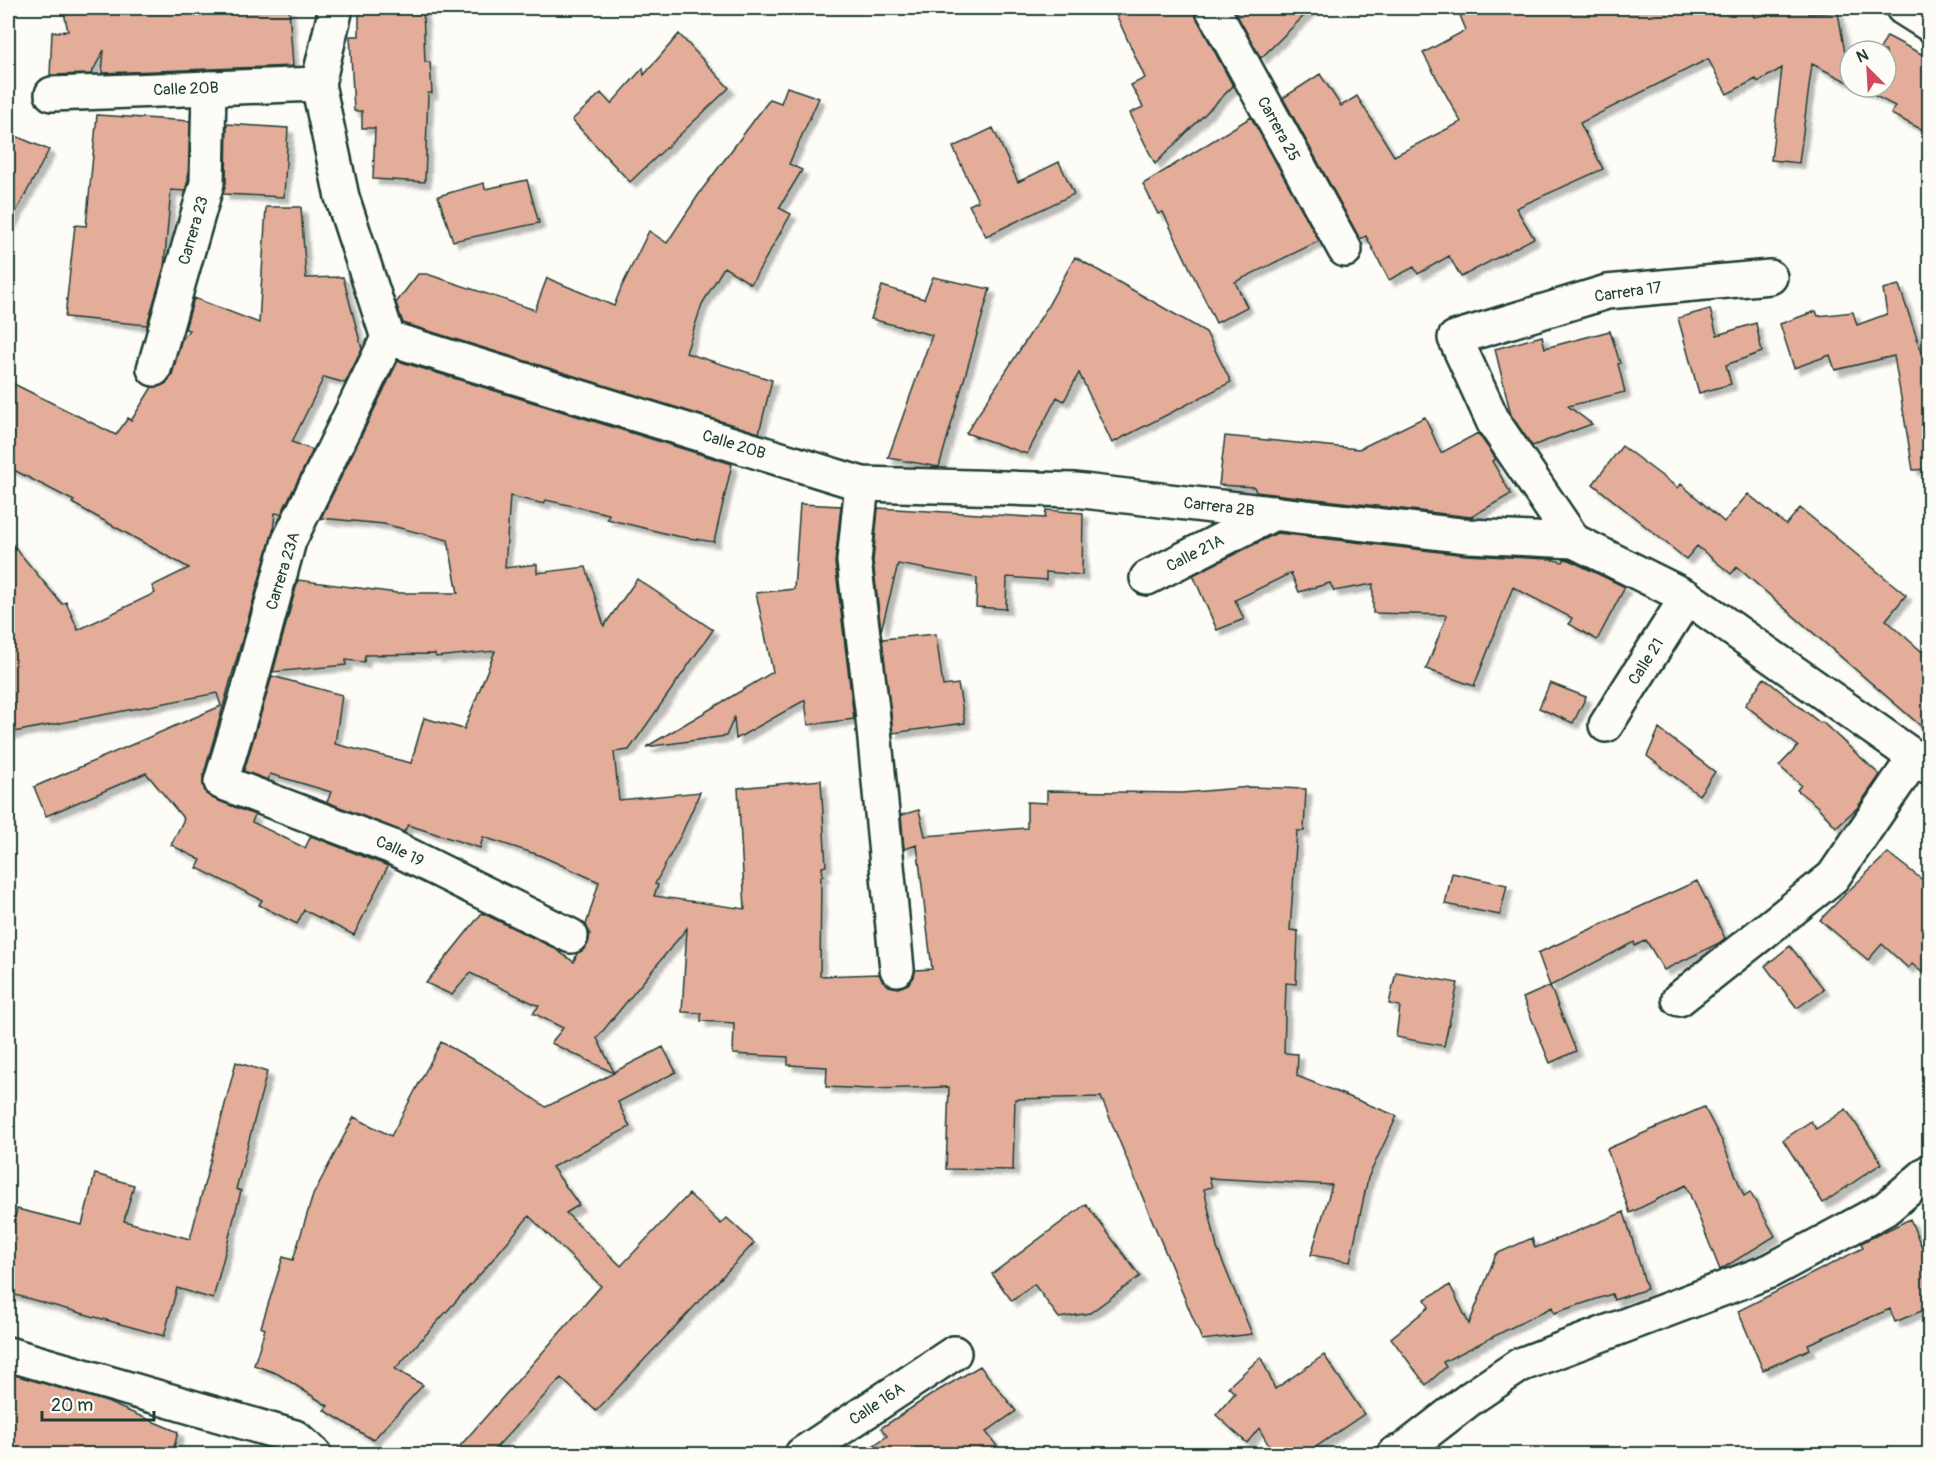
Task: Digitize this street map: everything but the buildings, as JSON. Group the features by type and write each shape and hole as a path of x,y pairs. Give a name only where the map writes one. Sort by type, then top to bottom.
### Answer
{"street":[{"path":"336,8 318,84 342,196 388,338"},
{"name":"Carrera 25","path":"1212,8 1345,250"},
{"path":"1903,8 1929,25"},
{"name":"Calle 20B","path":"52,94 318,84"},
{"name":"Carrera 23","path":"154,369 207,183 209,88"},
{"name":"Carrera 17","path":"1574,541 1494,423 1455,338 1607,292 1770,277"},
{"name":"Calle 20B","path":"388,338 862,484"},
{"name":"Carrera 23A","path":"221,782 289,541 388,338"},
{"path":"862,484 854,561 872,709 897,969"},
{"name":"Carrera 2B","path":"862,484 1076,490 1468,536 1574,541"},
{"name":"Calle 21A","path":"1147,578 1274,513"},
{"path":"1574,541 1687,597 1922,763 1833,877 1679,999"},
{"name":"Calle 21","path":"1606,725 1687,597"},
{"name":"Calle 19","path":"221,782 390,846 571,936"},
{"path":"1394,1455 1520,1365 1770,1271 1885,1209 1929,1171"},
{"name":"Calle 16A","path":"802,1455 954,1353"},
{"path":"8,1354 295,1437 314,1455"}]}
